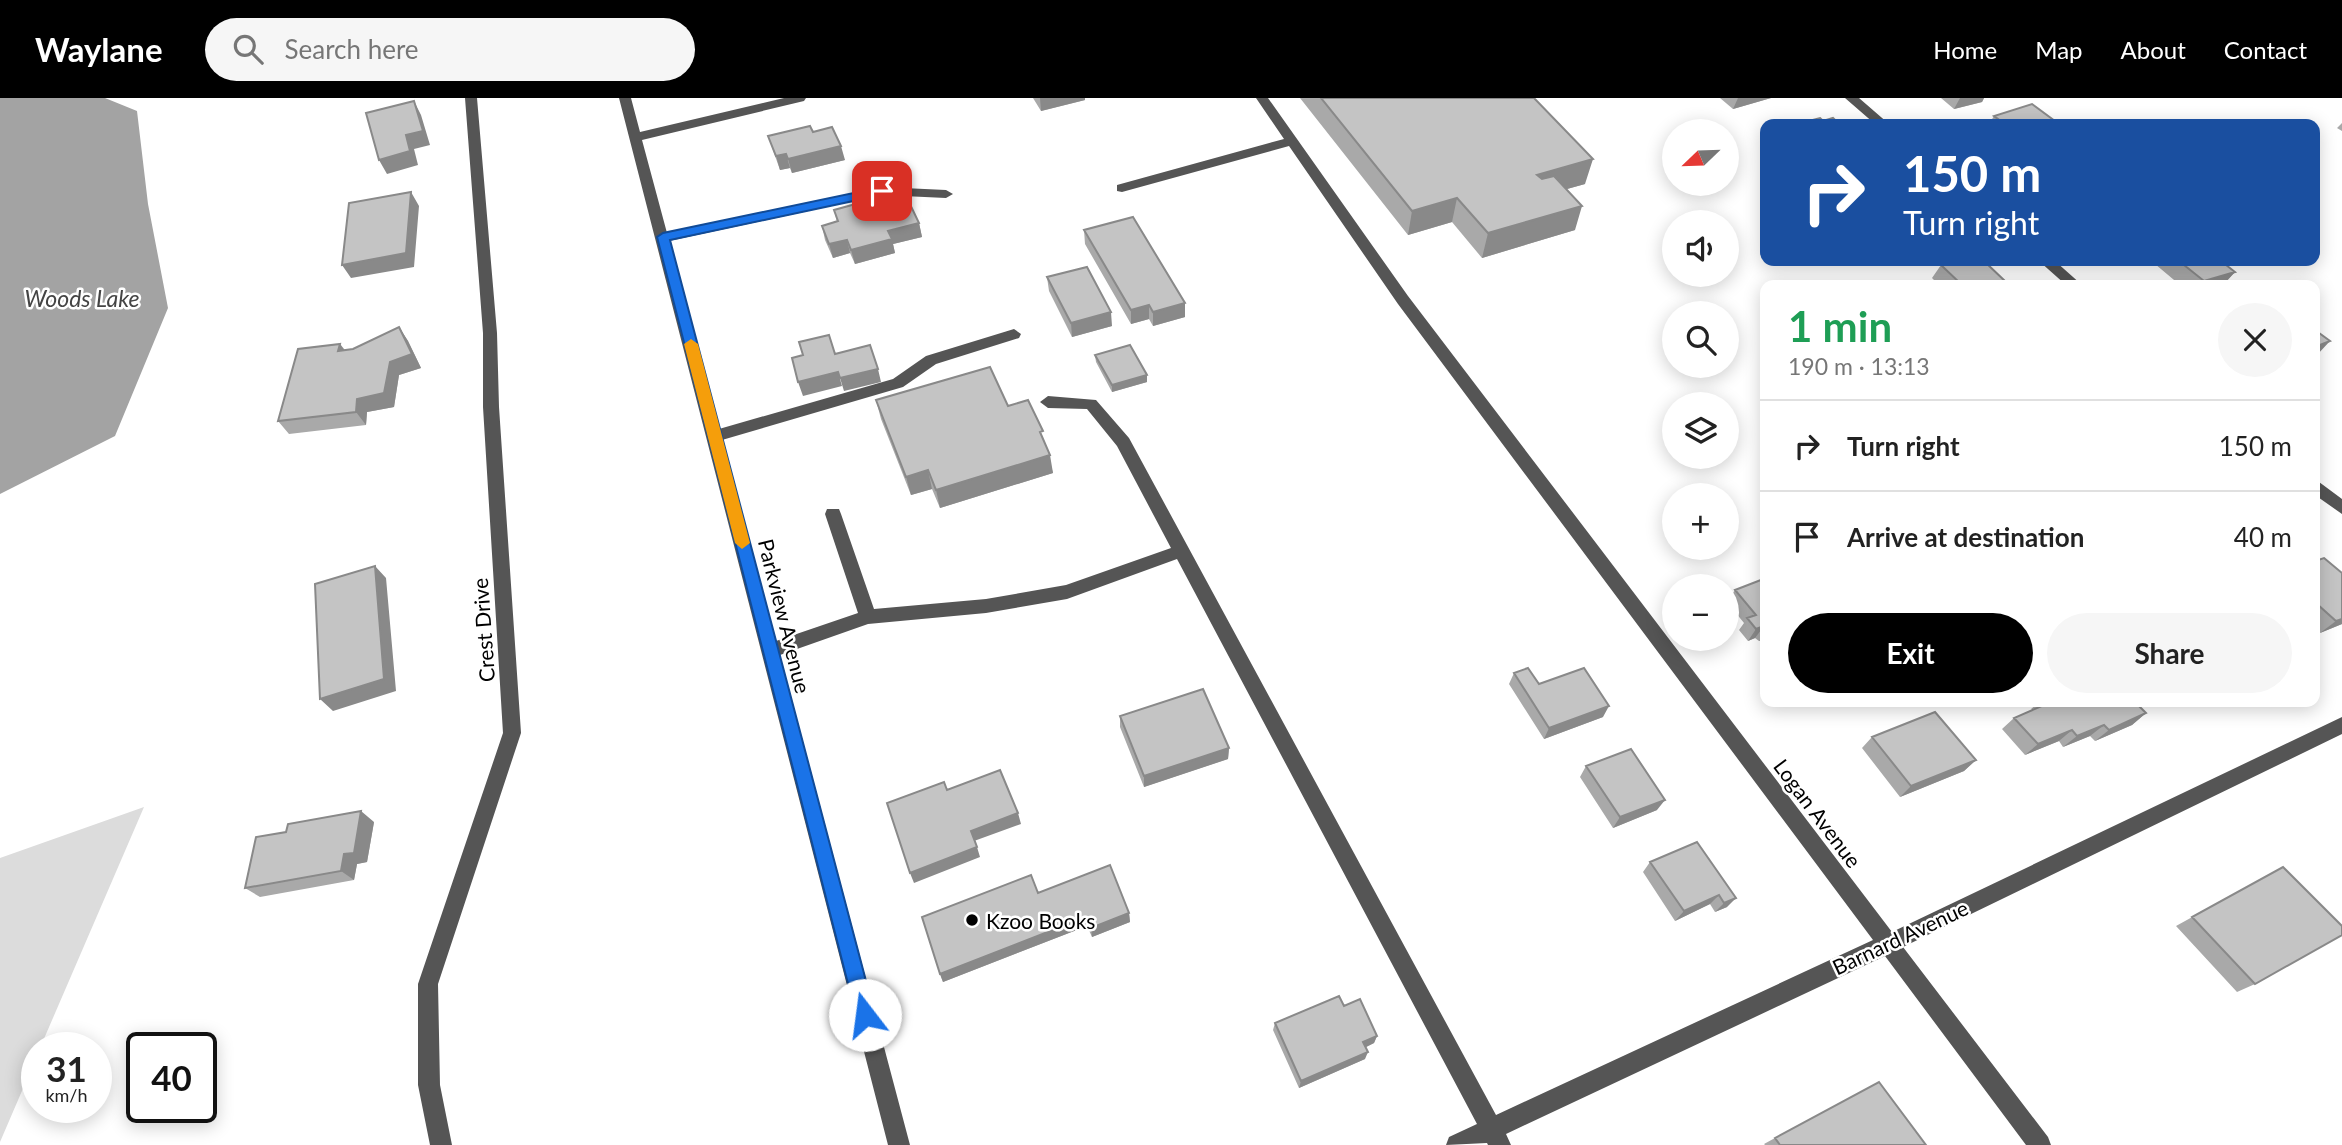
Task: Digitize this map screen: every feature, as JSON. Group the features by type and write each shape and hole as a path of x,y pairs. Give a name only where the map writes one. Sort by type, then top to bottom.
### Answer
{"street":[{"name":"Crest Drive","path":"441,1145 429,1085 428,984 512,733 491,407 490,333 471,98"},
{"name":"Parkview Avenue","path":"625,98 899,1145"},
{"path":"637,137 800,98"},
{"name":"Logan Avenue","path":"1262,98 1403,300 2040,1145"},
{"path":"1851,98 1877,119"},
{"path":"1122,188 1292,141"},
{"path":"663,237 882,191 946,194"},
{"path":"2052,266 2070,280"},
{"path":"715,436 898,383 931,360 1014,334"},
{"path":"1048,402 1091,404 1123,442 1496,1137"},
{"path":"2320,489 2342,508"},
{"path":"833,514 868,618"},
{"path":"770,651 868,618 986,606 1067,592 1181,551"},
{"name":"Barnard Avenue","path":"1457,1145 1496,1137 2342,725"}],"shaded area":[{"path":"144,807 47,1032 21,1032 21,1093 0,1142 0,858"}],"water":[{"name":"Woods Lake","path":"0,98 105,98 137,111 148,204 168,308 115,436 0,494"}],"building":[{"path":"1321,98 1534,98 1593,159 1537,175 1542,179 1554,176 1582,206 1488,233 1457,198 1412,211"},
{"path":"414,101 423,131 406,135 410,151 379,160 366,113"},
{"path":"2032,104 2052,119 1998,119 1994,116"},
{"path":"810,126 813,132 832,127 841,146 788,159 786,154 776,156 768,136"},
{"path":"411,192 406,253 342,265 349,203"},
{"path":"870,200 874,209 908,200 919,223 888,231 892,239 851,250 847,240 829,244 822,226 838,221 834,210"},
{"path":"1133,217 1185,303 1153,312 1149,305 1131,310 1084,230"},
{"path":"1942,266 1989,266 2004,280 1957,280"},
{"path":"2185,266 2227,266 2235,272 2207,280 2203,280"},
{"path":"1087,267 1111,312 1071,323 1047,277"},
{"path":"399,327 412,354 390,362 384,393 357,399 356,412 278,421 298,349 340,344 338,351 353,349"},
{"path":"2320,334 2330,341 2320,345"},
{"path":"829,335 835,354 870,345 878,369 840,378 838,372 798,382 792,358 803,355 799,342"},
{"path":"1130,345 1147,375 1112,385 1095,355"},
{"path":"990,367 1008,406 1028,400 1043,431 1040,432 1050,455 936,490 928,470 906,477 876,400"},
{"path":"2324,558 2342,573 2342,619 2336,621 2320,607 2320,559"},
{"path":"375,566 384,679 320,699 315,584"},
{"path":"1760,580 1760,628 1756,629 1747,618 1756,615 1739,595 1739,588"},
{"path":"1528,668 1539,684 1584,668 1609,706 1549,728 1514,673"},
{"path":"1203,689 1229,748 1144,776 1120,716"},
{"path":"2040,707 2140,707 2146,713 2109,730 2104,725 2077,736 2072,730 2038,744 2014,718"},
{"path":"1935,712 1976,760 1911,786 1872,737"},
{"path":"1631,749 1665,800 1620,817 1586,766"},
{"path":"1000,770 1018,813 971,831 977,847 910,873 887,803 944,782 947,790"},
{"path":"361,811 354,853 344,854 341,871 245,888 256,837 286,832 288,824"},
{"path":"1697,842 1736,898 1724,903 1719,895 1684,911 1650,862"},
{"path":"1110,865 1129,913 1091,928 1086,917 940,974 922,917 1031,875 1038,893"},
{"path":"2283,867 2342,926 2342,935 2255,984 2192,917"},
{"path":"1339,996 1344,1006 1360,999 1377,1036 1363,1042 1368,1052 1301,1081 1275,1023"},
{"path":"1879,1082 1926,1145 1780,1145 1775,1138"}],"slow traffic":[{"path":"691,344 742,543"}],"place":[{"name":"Kzoo Books","path":"972,920"}],"route":[{"path":"865,1015 663,237 882,191"}]}
